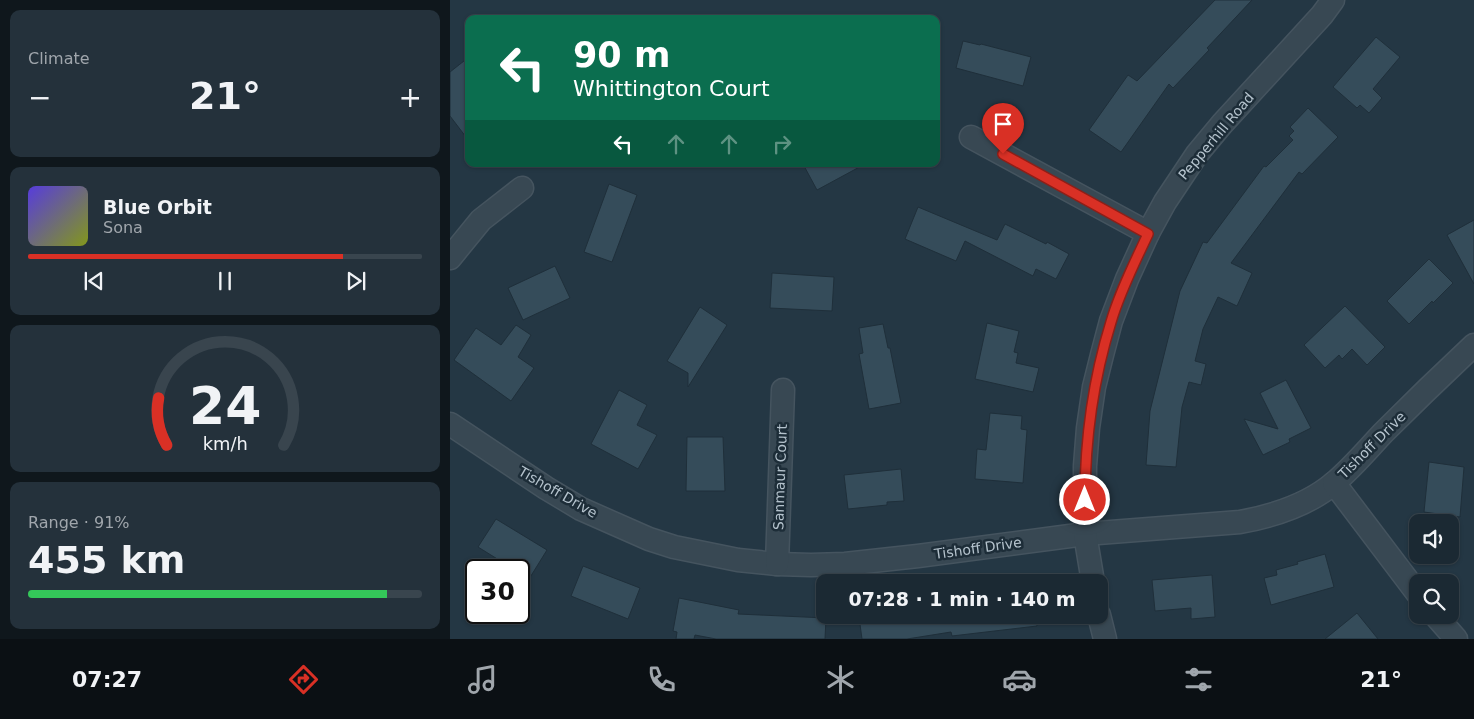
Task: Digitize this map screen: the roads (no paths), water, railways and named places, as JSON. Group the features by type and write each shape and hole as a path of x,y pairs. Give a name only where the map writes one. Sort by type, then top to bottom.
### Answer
{"street":[{"name":"Pepperhill Road","path":"1092,574 1085,534 1085,466 1088,428 1094,387 1111,321 1127,279 1165,202 1197,154 1322,15 1333,0"},
{"path":"971,137 1148,234"},
{"path":"450,258 481,220 522,188"},
{"name":"Tishoff Drive","path":"450,424 538,483 581,508 650,539 674,547 738,560 777,564 845,564 1085,534 1240,522 1263,518 1293,507 1334,483 1430,386 1474,345"},
{"name":"Sanmaur Court","path":"777,564 783,390"},
{"path":"1334,483 1409,582"},
{"path":"1101,624 1105,639"},
{"path":"1443,624 1456,639"}]}
